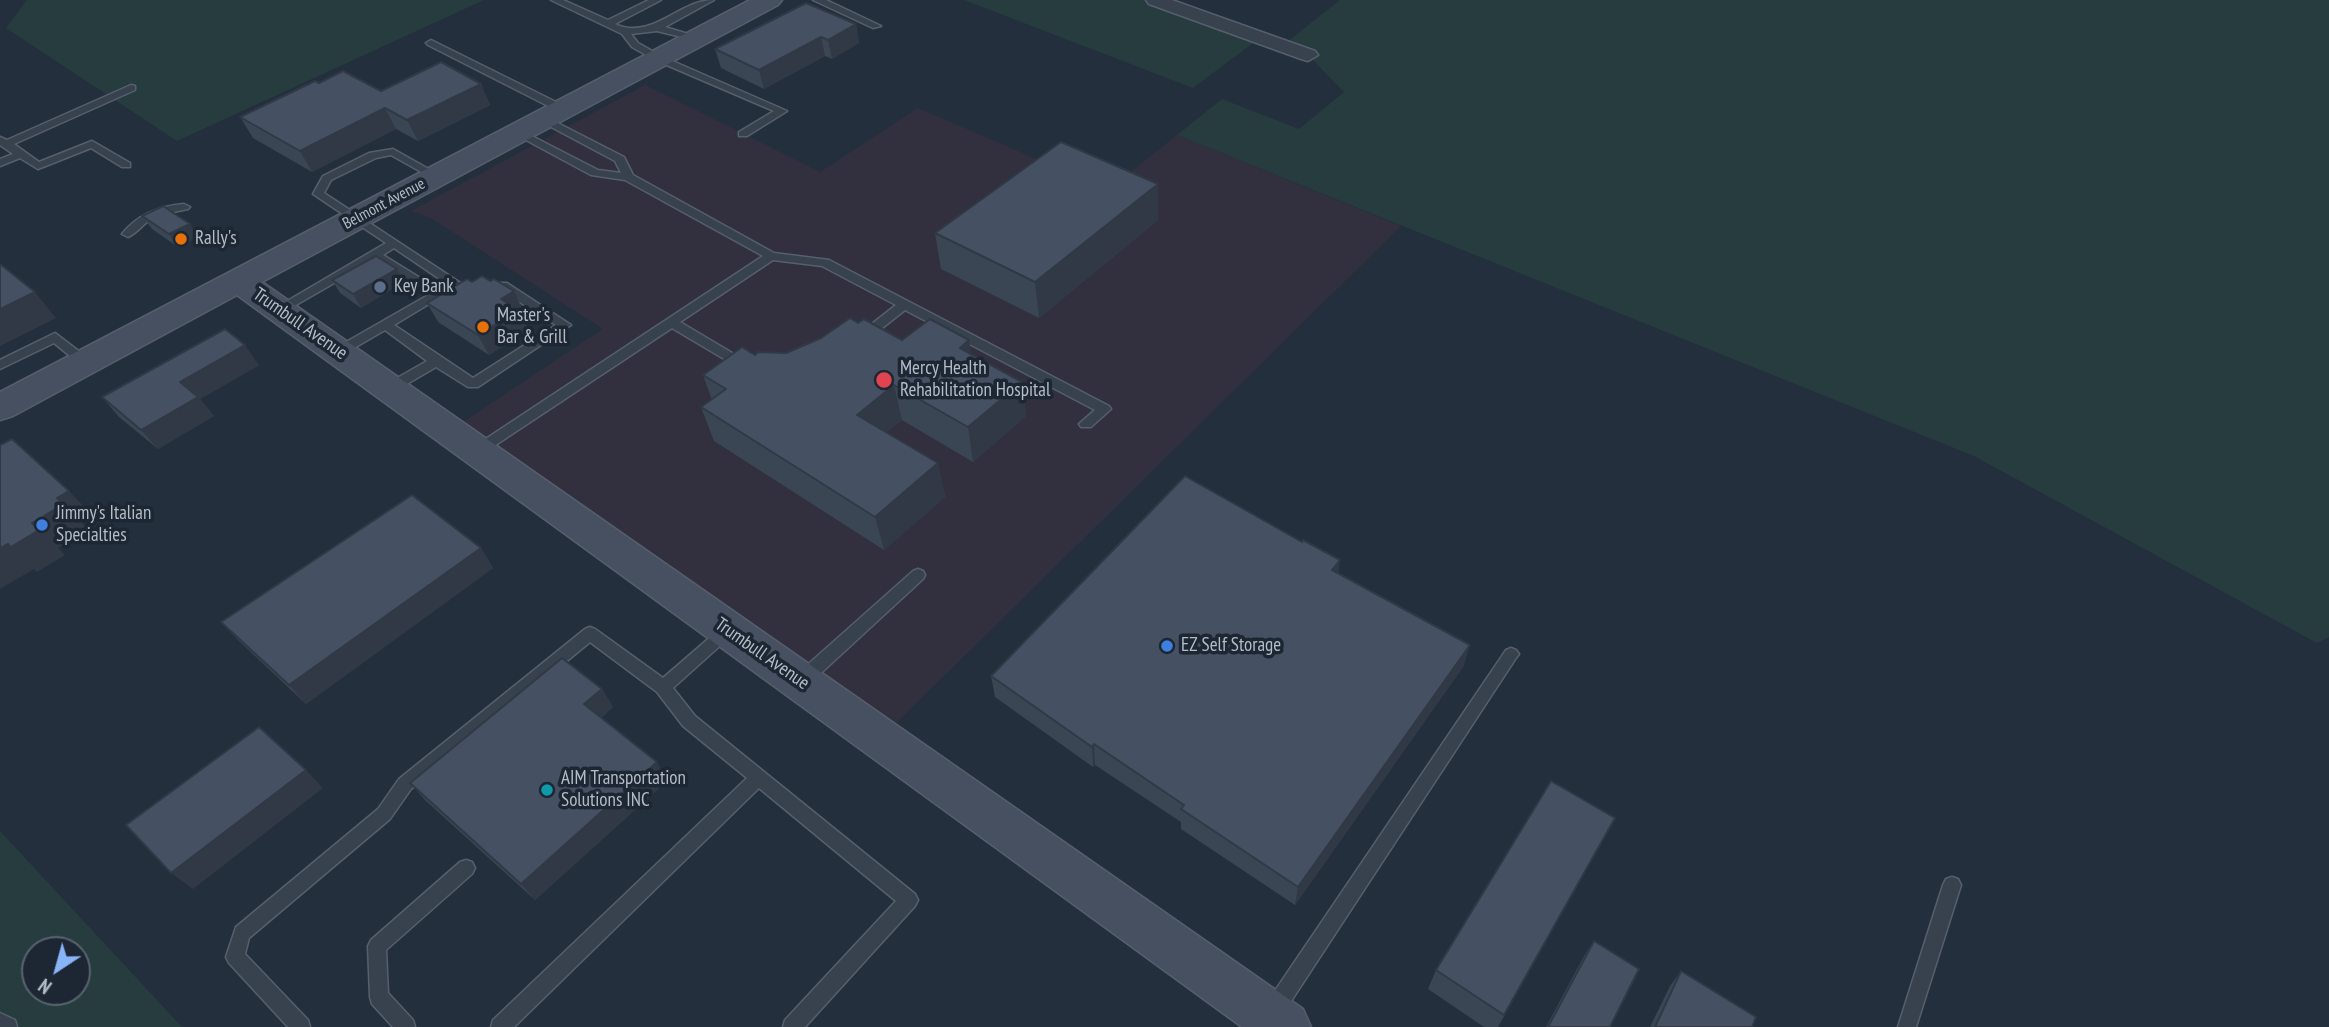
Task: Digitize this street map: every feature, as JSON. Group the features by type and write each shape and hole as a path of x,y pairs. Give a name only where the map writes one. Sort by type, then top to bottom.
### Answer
{"street":[{"name":"Belmont Avenue","path":"0,407 769,0"},
{"path":"1155,0 1308,55"},
{"name":"Trumbull Avenue","path":"239,281 1277,1022"}],"lane":[{"path":"556,0 625,33 635,45 658,58 782,111 743,134"},
{"path":"608,24 656,0"},
{"path":"625,33 657,27 709,0"},
{"path":"818,0 876,26"},
{"path":"657,27 695,39"},
{"path":"431,43 553,114 620,159 628,177"},
{"path":"3,142 131,88"},
{"path":"518,133 595,173 628,177 771,256 825,263 1104,409 1086,424"},
{"path":"3,142 38,166 92,144 126,165"},
{"path":"338,352 456,284 318,194 327,178 373,155 393,152 436,176"},
{"path":"0,163 21,154"},
{"path":"128,234 138,223 157,212 184,207"},
{"path":"278,310 393,244"},
{"path":"375,255 438,294"},
{"path":"477,451 771,256"},
{"path":"385,324 473,384 565,325 503,286"},
{"path":"851,346 904,305"},
{"path":"671,322 762,376"},
{"path":"0,365 55,337 85,362"},
{"path":"390,388 436,360"},
{"path":"801,681 918,575"},
{"path":"663,687 728,630"},
{"path":"301,1027 235,957 242,933 384,814 405,784 590,633 663,687 689,722 909,900 792,1027"},
{"path":"1277,1022 1511,654"},
{"path":"500,1027 759,777"},
{"path":"406,1027 379,997 377,946 466,868"},
{"path":"1907,1027 1952,885"},
{"path":"0,1022 8,1027"}],"shaded area":[{"name":"Mercy Health Rehabilitation Hospital","path":"645,85 820,172 918,108 1108,190 1177,135 1401,226 881,738 450,431 603,329 431,218 411,211"}],"green space":[{"path":"27,0 484,0 177,141 6,28"},
{"path":"964,0 1155,0 1260,38 1193,88"},
{"path":"1340,0 2329,0 2329,637 2317,643 1974,456 1177,135 1222,99 1299,129 1344,92 1308,55 1282,46"},
{"path":"0,831 182,1027 0,1027"}],"building":[{"path":"806,3 856,24 828,40 821,37 759,70 715,49"},
{"path":"441,62 481,84 407,120 385,108 300,151 240,117 315,81 319,83 343,71 381,91"},
{"path":"1061,142 1158,184 1035,282 935,233"},
{"path":"163,206 190,224 169,234 142,216"},
{"path":"376,256 397,269 353,294 332,280"},
{"path":"0,264 35,292 0,309"},
{"path":"482,276 490,281 494,279 514,291 501,299 519,310 478,335 427,303 467,279 472,282"},
{"path":"850,318 858,323 864,319 902,340 930,319 969,340 960,348 1022,382 968,427 894,385 857,415 938,463 875,517 701,407 726,389 703,375 742,347 755,355 758,352 786,353 821,338"},
{"path":"225,329 245,345 180,382 198,397 141,430 102,397"},
{"path":"12,439 69,491 57,498 64,504 32,523 39,530 11,547 8,544 0,548 0,445"},
{"path":"1185,476 1302,542 1303,540 1340,560 1332,570 1470,645 1298,887 1181,809 1184,805 1094,744 1092,747 991,676"},
{"path":"412,495 481,548 289,685 221,622"},
{"name":"AIM Transportation Solutions INC","path":"562,658 602,689 584,704 657,762 521,884 410,783"},
{"path":"259,727 306,770 171,873 126,825"},
{"path":"1551,781 1615,818 1504,1015 1436,970"},
{"path":"1594,941 1639,969 1610,1027 1548,1027"},
{"path":"1681,971 1756,1017 1752,1027 1655,1027"}],"place":[{"name":"Rally's","path":"181,239"},
{"name":"Key Bank","path":"380,287"},
{"name":"Master's Bar & Grill","path":"483,327"},
{"name":"Mercy Health Rehabilitation Hospital","path":"884,380"},
{"name":"Jimmy's Italian Specialties","path":"42,525"},
{"name":"EZ Self Storage","path":"1167,646"},
{"name":"AIM Transportation Solutions INC","path":"547,790"}]}
